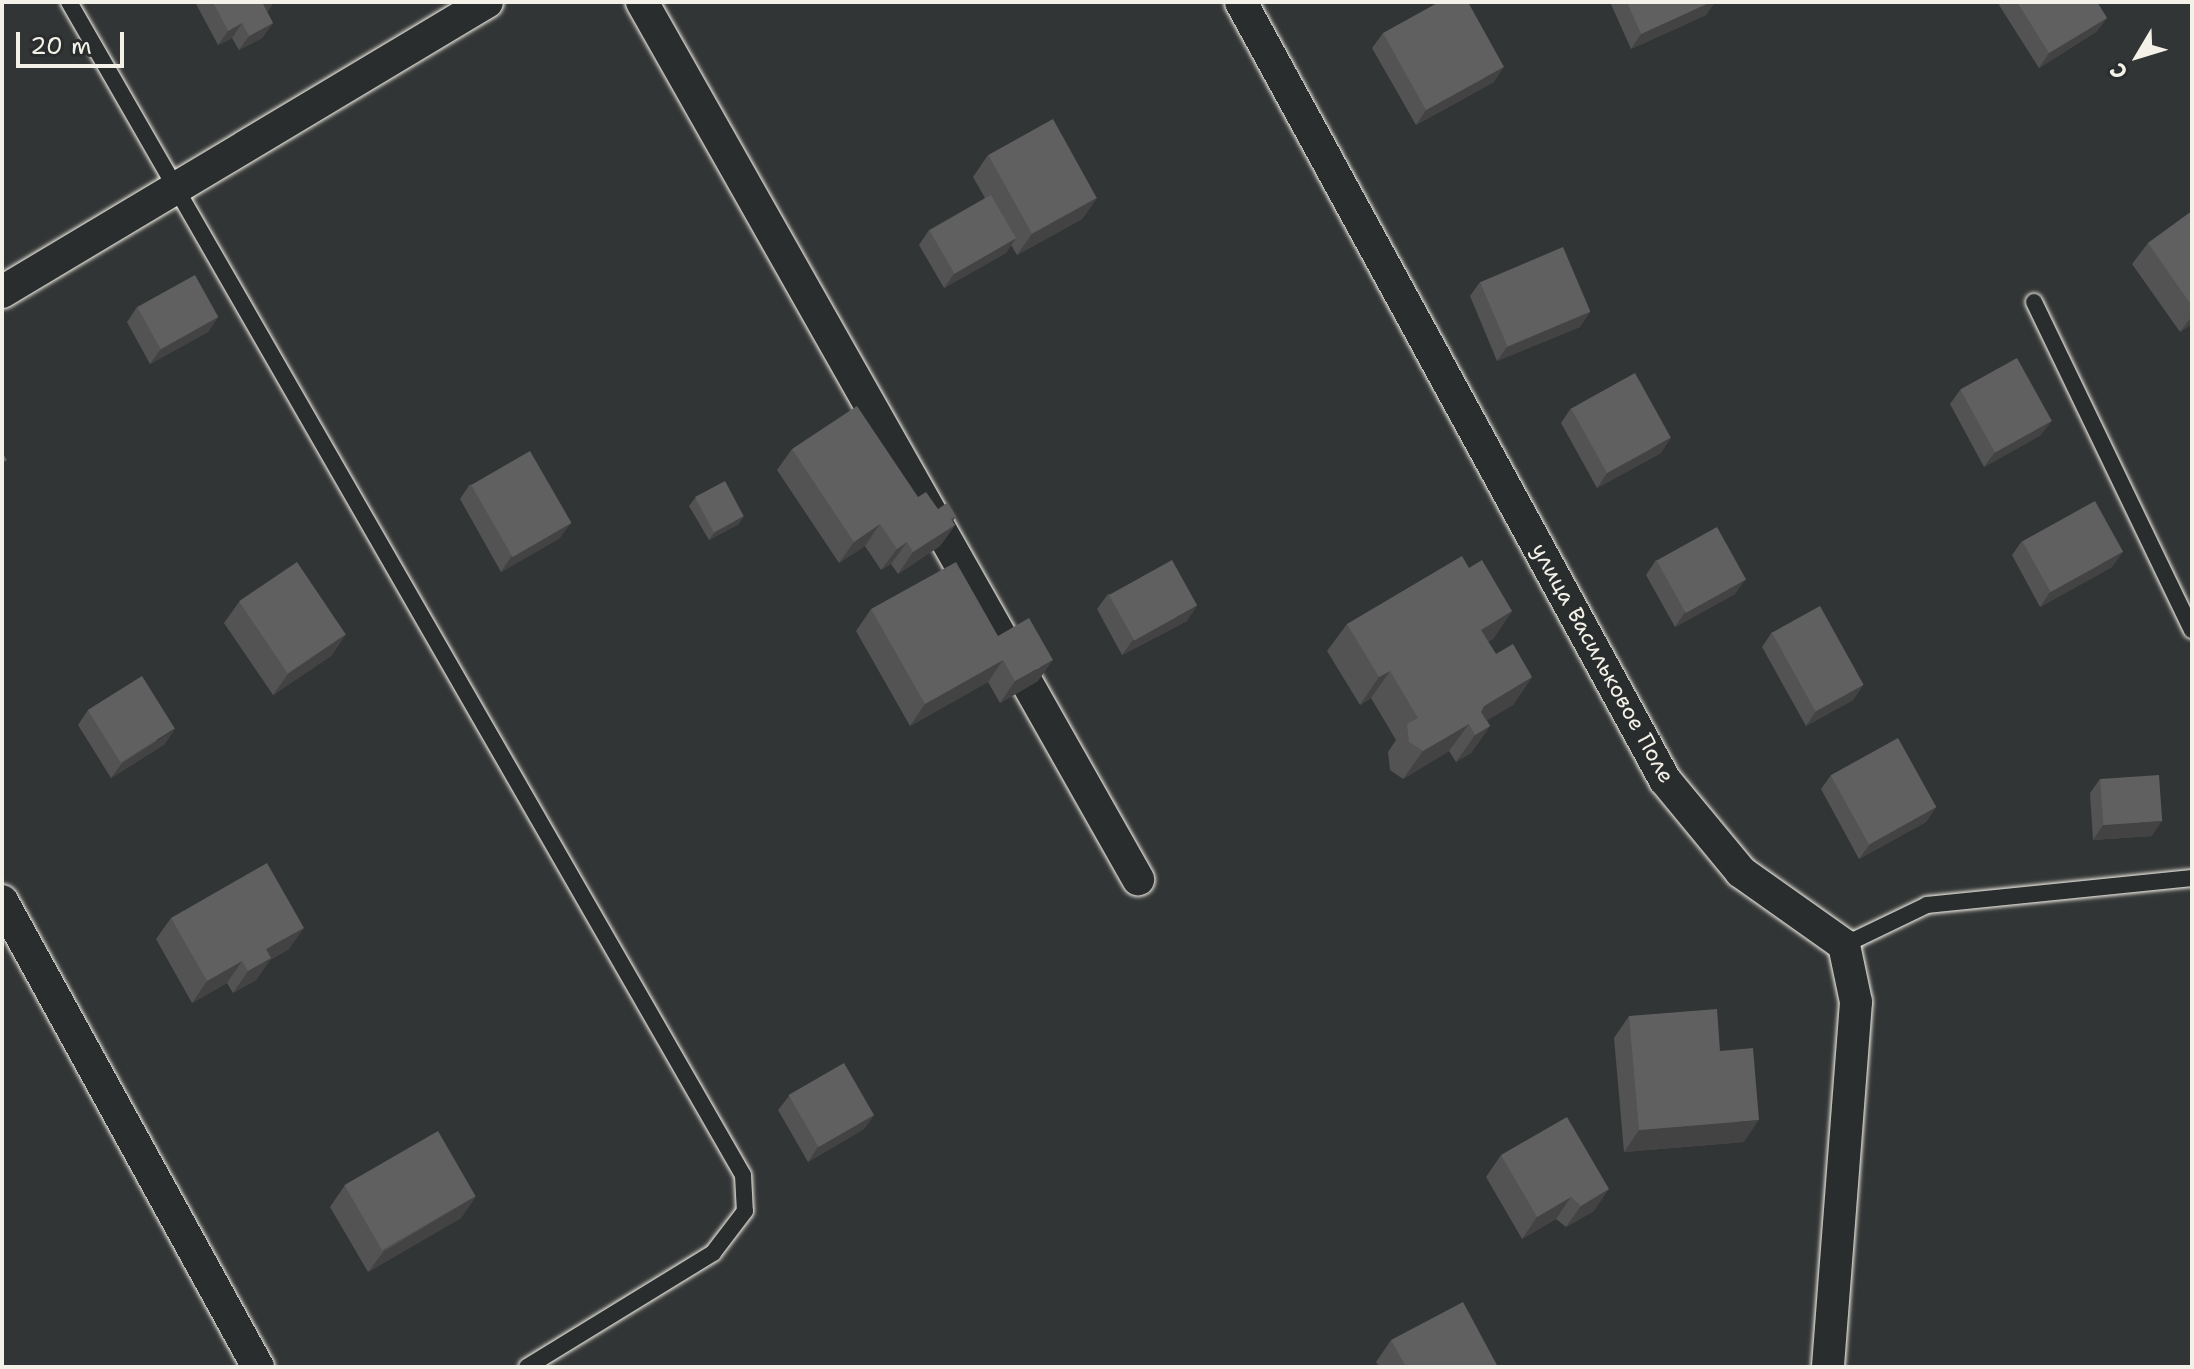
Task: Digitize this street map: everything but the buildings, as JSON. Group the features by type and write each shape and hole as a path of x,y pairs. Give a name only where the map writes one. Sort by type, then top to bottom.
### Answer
{"street":[{"path":"2,292 176,192 487,2"},
{"path":"642,2 1138,879"},
{"name":"улица Васильковое Поле","path":"1241,2 1665,780 1741,872 1844,945"},
{"path":"2,901 258,1367"},
{"path":"1828,1367 1856,1002 1844,945"}],"lane":[{"path":"69,2 743,1175 745,1211 713,1253 527,1367"},
{"path":"2034,302 2192,630"},
{"path":"1844,945 1927,905 2192,878"}]}
